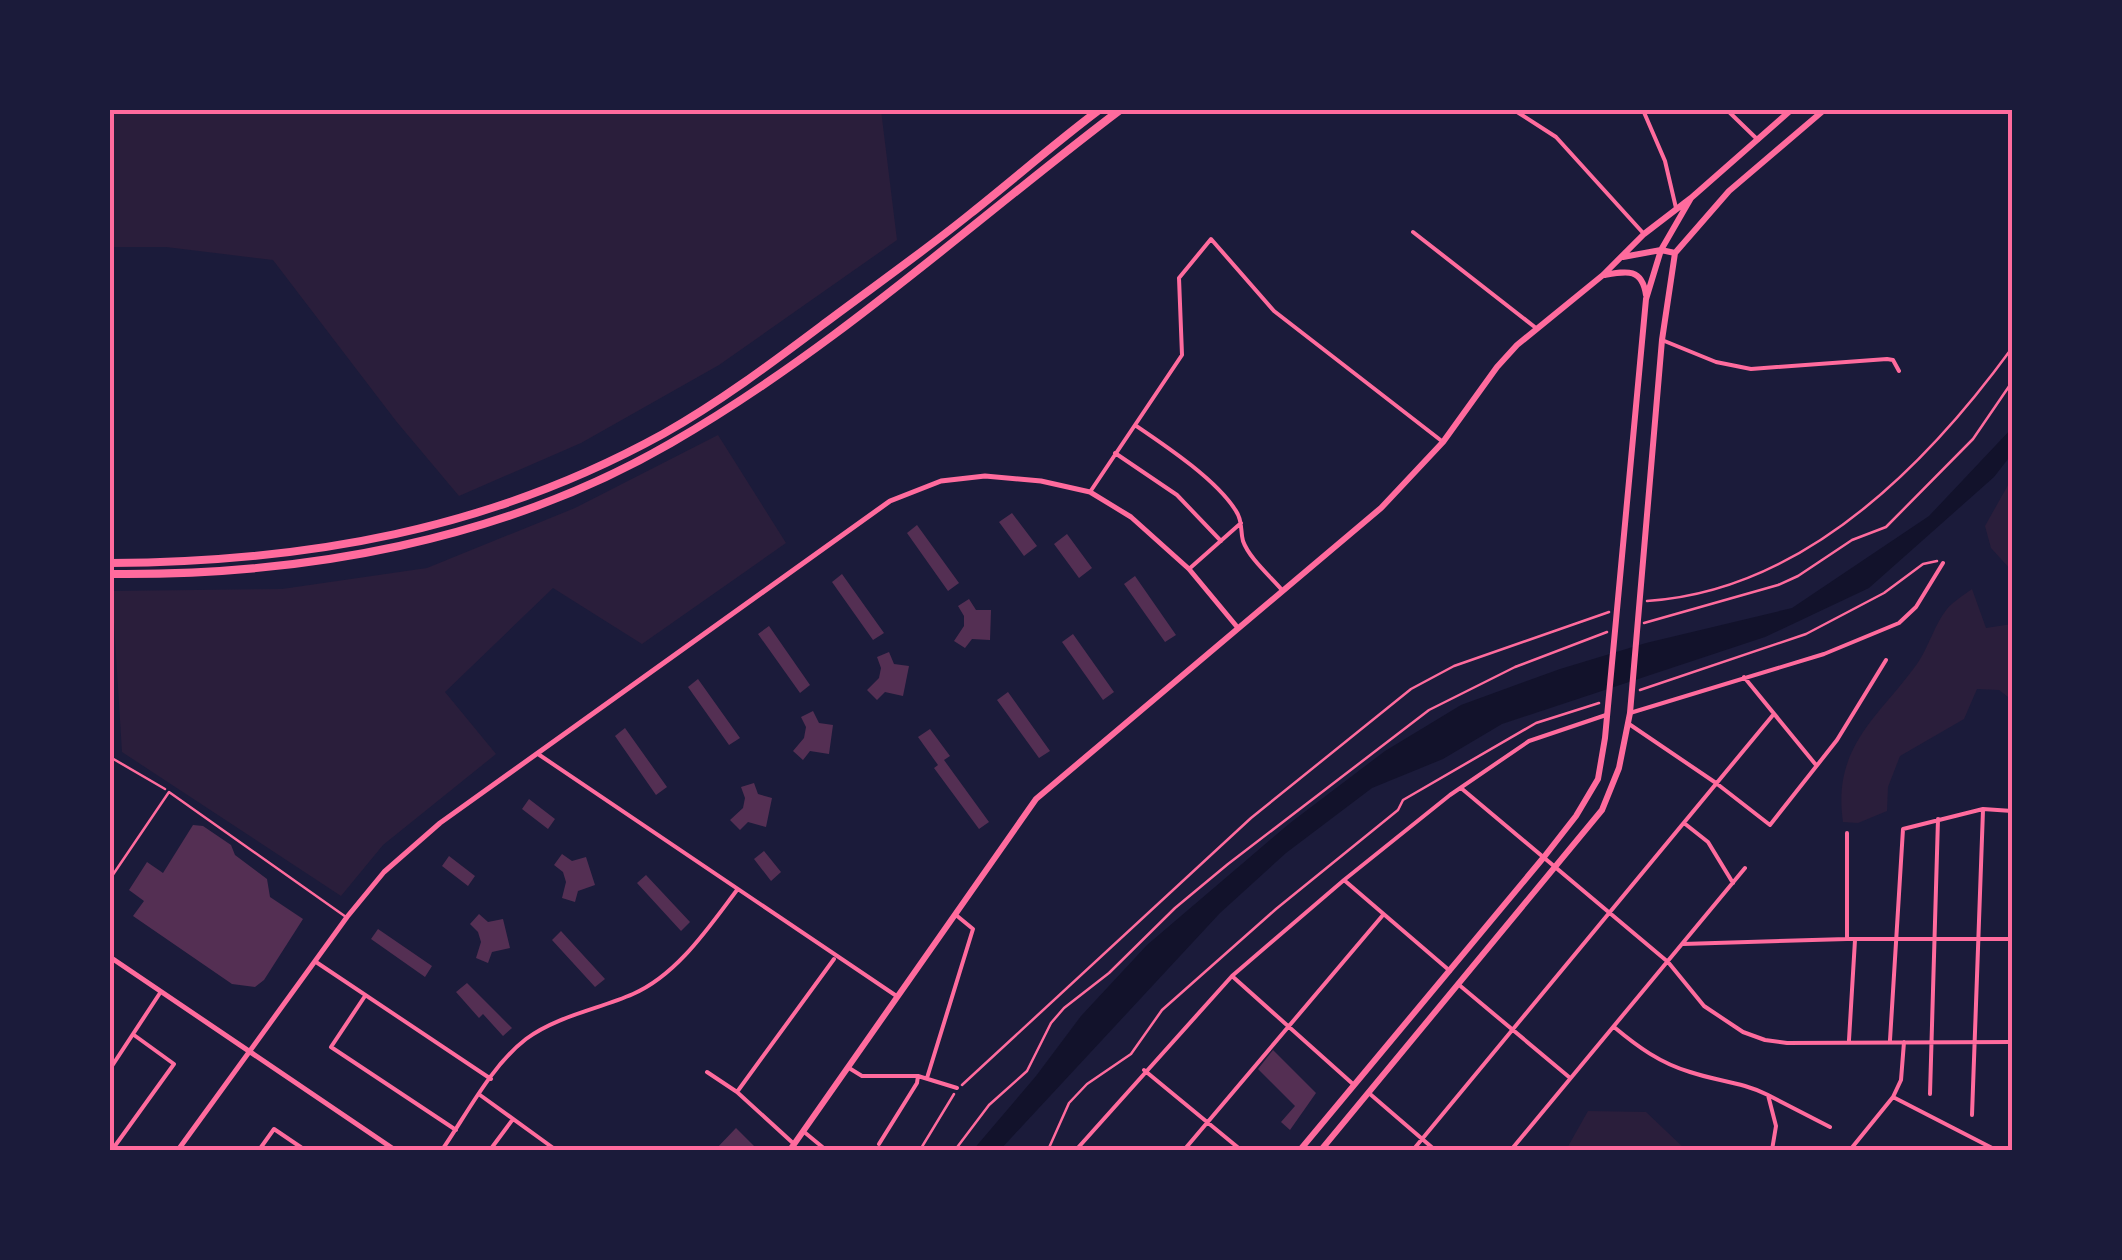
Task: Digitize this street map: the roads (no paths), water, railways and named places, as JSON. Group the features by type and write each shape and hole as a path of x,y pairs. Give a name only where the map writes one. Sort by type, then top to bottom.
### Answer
{"highway":[{"path":"110,564 242,558 361,543 476,515 584,472 663,433 765,368 968,216 1100,110"},
{"path":"110,574 248,570 367,554 482,526 590,484 670,444 771,380 974,228 1120,110"}],"main road":[{"path":"792,1147 1036,799 1381,508 1443,442 1497,367 1536,328 1604,275 1644,234 1791,110"},
{"path":"1320,1150 1602,810 1619,768 1630,713 1662,340 1676,254 1729,191 1824,110"},
{"path":"1300,1150 1544,857 1598,779 1646,299 1661,250 1691,198"},
{"path":"1620,258 1661,250 1676,254"},
{"path":"1604,275 1638,273 1644,281 1646,299"},
{"path":"181,1149 314,961 384,872 440,823 890,501 941,481 985,476 1040,481 1090,492 1132,517 1188,570 1238,628"},
{"path":"110,957 395,1150"}],"street":[{"path":"1514,110 1556,137 1644,234"},
{"path":"1643,110 1665,162 1676,208"},
{"path":"1727,110 1758,140"},
{"path":"1413,232 1536,328"},
{"path":"1090,492 1182,355 1179,278 1210,239 1274,311 1443,442"},
{"path":"1662,340 1716,362 1752,369 1887,358 1893,360 1899,372"},
{"path":"1135,425 1181,456 1234,507 1242,521 1247,549 1282,590"},
{"path":"1115,453 1166,486 1221,540"},
{"path":"1188,570 1242,521"},
{"path":"1630,713 1824,654 1899,624 1916,607 1943,563"},
{"path":"1628,724 1770,824 1837,740 1886,660"},
{"path":"1744,678 1816,765"},
{"path":"1076,1150 1232,976 1344,880 1461,788 1529,741 1606,714"},
{"path":"1413,1150 1772,715"},
{"path":"538,754 834,958 899,998"},
{"path":"1461,788 1668,962 1704,1006 1744,1032 1787,1043 2012,1042"},
{"path":"1890,1040 1904,829 1983,809 2012,810"},
{"path":"1972,1115 1983,809"},
{"path":"1930,1094 1938,819"},
{"path":"1684,822 1708,842 1732,883"},
{"path":"1847,833 1847,939"},
{"path":"1511,1150 1744,868"},
{"path":"1344,880 1450,972"},
{"path":"442,1150 491,1079 528,1037 638,992 686,954 736,890"},
{"path":"928,1078 972,928 956,915"},
{"path":"1184,1150 1383,915"},
{"path":"1849,1040 1855,939"},
{"path":"1683,944 2012,939"},
{"path":"737,1092 834,958"},
{"path":"314,961 491,1079"},
{"path":"1232,976 1354,1085"},
{"path":"1458,984 1570,1079"},
{"path":"110,1068 161,992"},
{"path":"365,995 332,1047 456,1130"},
{"path":"1614,1027 1648,1055 1689,1072 1751,1086 1830,1127"},
{"path":"112,1150 174,1064 134,1034"},
{"path":"1850,1150 1901,1080 1904,1040"},
{"path":"849,1068 862,1076 918,1076 958,1088"},
{"path":"1144,1070 1241,1150"},
{"path":"707,1072 737,1092 792,1147"},
{"path":"879,1144 918,1076"},
{"path":"1368,1092 1435,1150"},
{"path":"480,1095 556,1150"},
{"path":"1768,1095 1776,1126 1772,1149 1786,1150"},
{"path":"1892,1097 1996,1150"},
{"path":"490,1150 513,1119"},
{"path":"259,1150 274,1129 305,1150"},
{"path":"803,1131 826,1150"}],"lane":[{"path":"110,879 169,792 347,918"}]}
